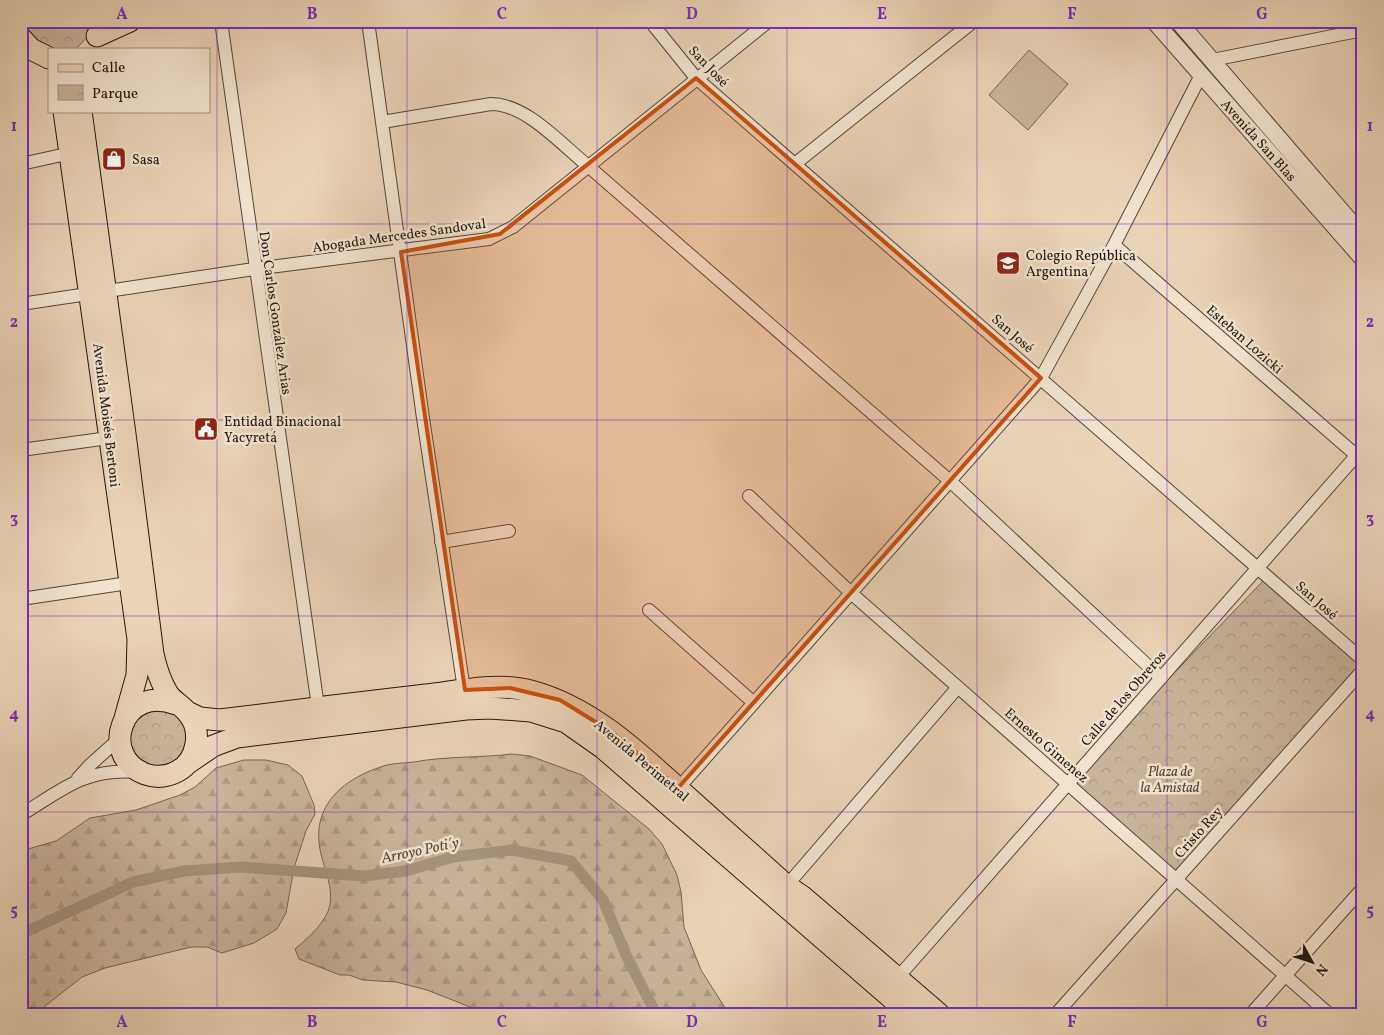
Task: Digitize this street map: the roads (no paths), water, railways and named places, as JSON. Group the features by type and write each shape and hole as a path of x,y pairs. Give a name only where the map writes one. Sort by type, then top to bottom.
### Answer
{"main road":[{"path":"95,35 130,21"},
{"path":"21,38 31,49 47,60"},
{"name":"Avenida Moisés Bertoni","path":"64,112 98,292"},
{"name":"Avenida Moisés Bertoni","path":"81,112 98,292 136,582 155,666 164,688 182,708 197,731 196,748 188,763"},
{"name":"Avenida Moisés Bertoni","path":"119,740 137,675 139,656 136,622 136,582"},
{"path":"125,718 134,708 154,699 165,699 182,708"},
{"name":"Avenida Perimetral","path":"182,708 200,718 220,720 319,717 465,699 531,710 566,722 672,795 782,892 792,910 891,985 939,1014"},
{"name":"Avenida Perimetral","path":"188,763 225,740 319,717"},
{"path":"119,740 126,758 139,772 155,776 171,775 188,763"},
{"name":"Avenida Perimetral","path":"891,985 910,1014"}],"street":[{"name":"Don Carlos González Arias","path":"221,21 254,269 319,717"},
{"path":"368,21 441,542 465,699"},
{"name":"San José","path":"650,21 696,78 796,163 1363,660"},
{"name":"Abogada Mercedes Sandoval","path":"21,304 254,269 474,242 500,234 769,21"},
{"path":"796,163 974,21"},
{"name":"Avenida San Blas","path":"1154,21 1201,75 1357,232"},
{"name":"Avenida San Blas","path":"1178,21 1357,232 1363,259"},
{"path":"1212,60 1363,30"},
{"path":"672,795 1041,378 1114,245 1201,75"},
{"path":"382,122 491,104 504,104 528,117 588,166 950,481 1161,678"},
{"path":"21,164 71,153"},
{"name":"Esteban Lozicki","path":"1114,245 1360,451"},
{"path":"21,450 118,436"},
{"name":"Calle de los Obreros","path":"891,985 1360,451"},
{"name":"Ernesto Gimenez","path":"749,496 851,593 1329,1014"},
{"path":"441,542 509,531"},
{"path":"21,599 136,582"},
{"path":"649,610 754,703"},
{"name":"Cristo Rey","path":"1056,1014 1363,670"},
{"path":"782,892 958,687"},
{"path":"77,780 90,765 119,740"},
{"path":"21,815 77,780 95,773 116,770 139,772"},
{"path":"1251,1014 1363,888"}],"waterway":[{"name":"Arroyo Poti´y","path":"21,934 133,882 184,871 241,867 364,876 406,871 453,857 512,850 571,861 603,900 626,955 656,1014"}],"place":[{"name":"Sasa","path":"114,159"},
{"name":"Colegio República Argentina","path":"1008,263"},
{"name":"Entidad Binacional Yacyretá","path":"206,429"}],"park label":[{"name":"Plaza de la Amistad","path":"1170,780"}]}
